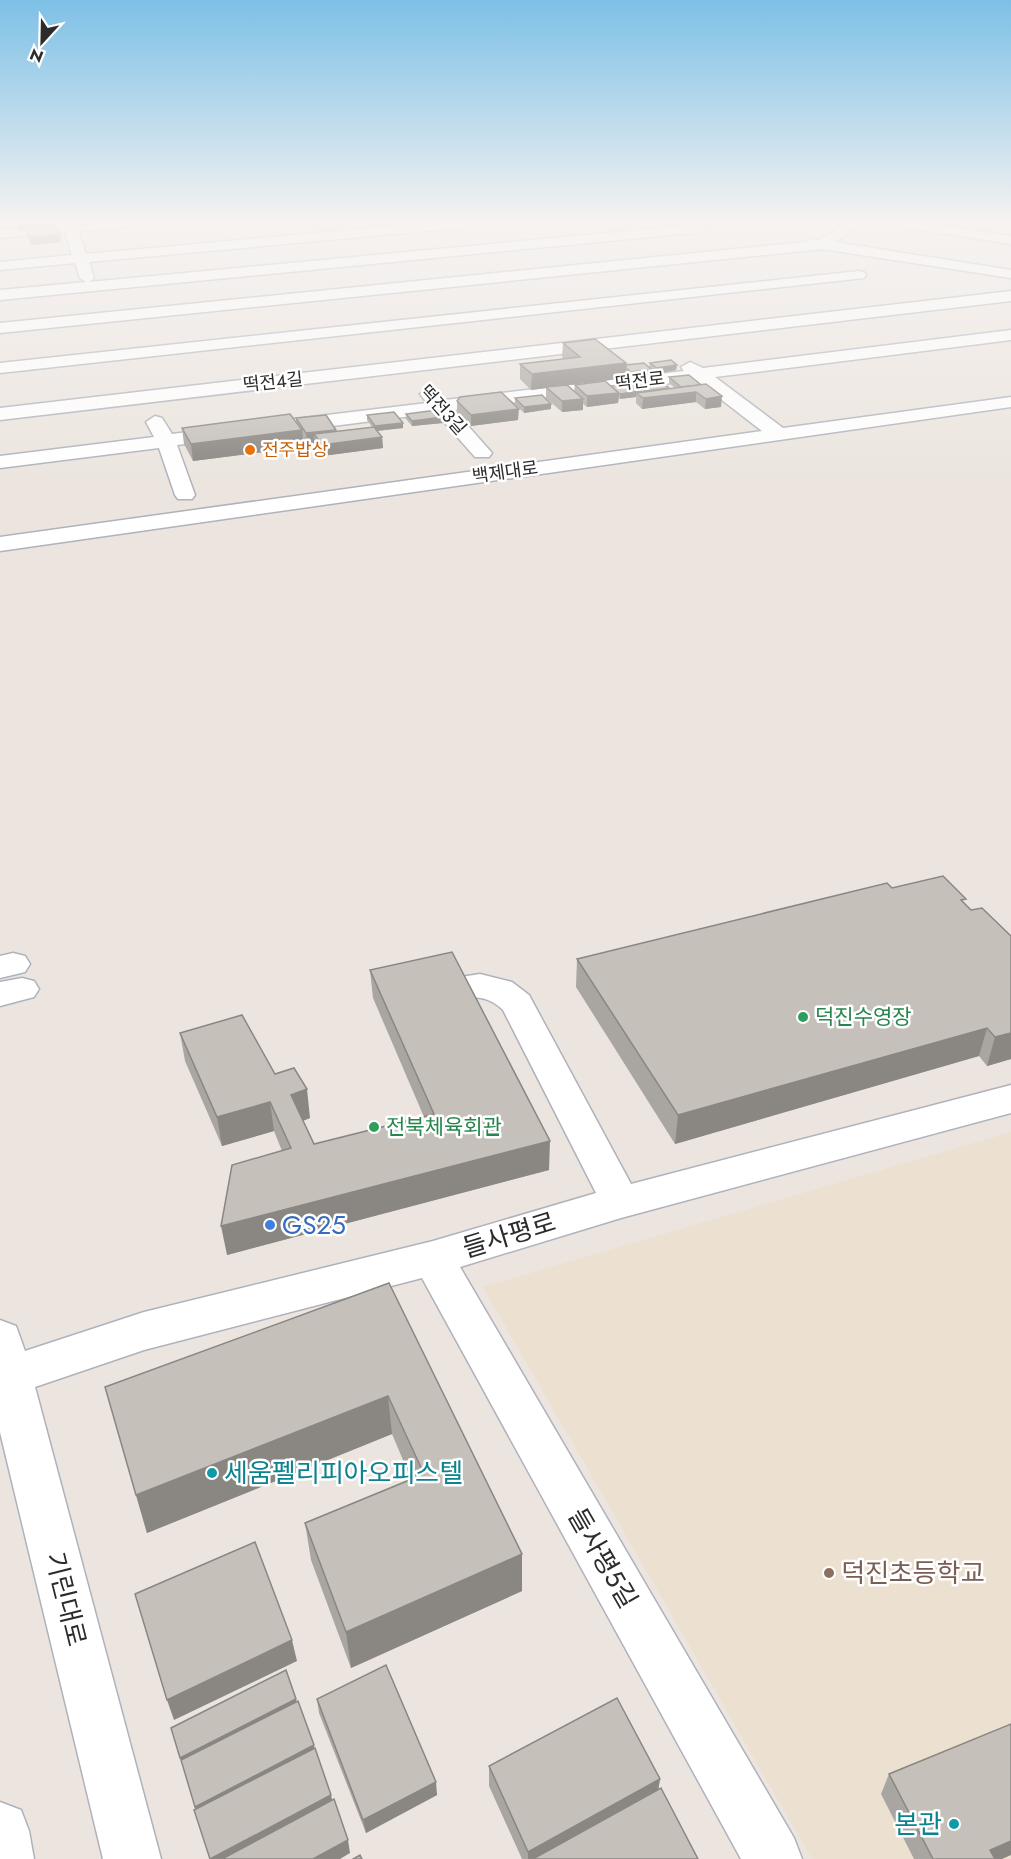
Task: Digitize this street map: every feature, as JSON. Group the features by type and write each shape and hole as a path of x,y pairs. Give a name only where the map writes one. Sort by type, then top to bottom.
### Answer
{"street":[{"path":"103,308 141,397 166,441 186,495"},
{"path":"0,328 207,308"},
{"name":"떡전3길","path":"351,308 482,453"},
{"path":"0,368 562,308"},
{"name":"떡전로","path":"610,308 777,433"},
{"name":"떡전로","path":"465,361 914,308"},
{"path":"922,308 942,318"},
{"path":"963,328 1011,352"},
{"name":"떡전로","path":"439,406 1011,335"},
{"name":"떡전3길","path":"405,368 465,361"},
{"name":"떡전4길","path":"0,414 405,368"},
{"path":"964,389 1011,383"},
{"name":"백제대로","path":"0,544 777,433 1011,402"},
{"path":"268,428 439,406"},
{"path":"821,408 846,424"},
{"path":"728,420 783,413"},
{"path":"890,419 910,432"},
{"path":"0,462 245,431"},
{"name":"백제대로","path":"459,456 505,450"},
{"path":"162,499 209,492"},
{"path":"274,505 291,527"},
{"path":"466,986 475,984 498,989 517,1003 621,1202"},
{"name":"들사평로","path":"5,1358 144,1331 433,1258 621,1202 1011,1099"},
{"name":"들사평5길","path":"433,1258 773,1859"},
{"name":"기린대로","path":"5,1358 132,1859"},
{"path":"0,1831 5,1859"}],"shaded area":[{"name":"덕진초등학교","path":"1011,1132 1011,1859 812,1859 483,1287"}],"building":[{"path":"595,339 626,363 532,374 520,364 580,357 563,343"},
{"path":"671,360 677,365 657,368 650,363"},
{"path":"644,363 652,370 631,372 626,368 626,365"},
{"path":"689,375 701,385 681,387 669,377"},
{"path":"659,380 669,388 646,391 636,383"},
{"path":"605,381 619,393 587,396 575,385"},
{"path":"631,384 641,391 620,394 611,386"},
{"path":"706,384 722,396 706,399 696,392 643,398 636,393"},
{"path":"567,385 583,399 562,401 546,387"},
{"path":"501,392 519,409 471,415 457,401 460,397"},
{"path":"542,395 551,404 524,407 515,398"},
{"path":"437,410 443,417 412,421 406,414"},
{"path":"394,412 403,423 375,426 367,415"},
{"path":"290,414 302,430 191,444 182,428"},
{"path":"326,415 336,430 306,433 296,418"},
{"path":"374,427 382,437 322,445 314,434"},
{"name":"덕진수영장","path":"943,876 966,899 961,900 971,910 982,908 1011,936 1011,1033 995,1037 987,1028 678,1115 577,959 887,883 892,888"},
{"path":"452,952 550,1141 221,1226 232,1165 291,1148 270,1102 217,1117 180,1033 242,1015 275,1074 294,1068 307,1089 291,1095 314,1144 434,1114 370,970"},
{"name":"세움펠리피아오피스텔","path":"389,1283 522,1554 346,1632 305,1523 424,1474 388,1396 136,1495 105,1387"},
{"path":"255,1542 292,1640 167,1700 135,1594"},
{"path":"386,1665 436,1782 363,1820 317,1699"},
{"path":"286,1670 296,1699 180,1758 171,1728"},
{"path":"617,1698 660,1779 528,1852 489,1766"},
{"path":"298,1701 314,1745 195,1807 181,1760"},
{"name":"본관","path":"1011,1724 1011,1841 990,1850 995,1859 933,1859 889,1774"},
{"path":"315,1748 331,1795 210,1859 194,1810"},
{"path":"661,1788 698,1859 533,1859"},
{"path":"334,1799 348,1840 313,1859 222,1859"}],"place":[{"name":"전주밥상","path":"250,450"},
{"name":"덕진수영장","path":"803,1017"},
{"name":"전북체육회관","path":"374,1127"},
{"name":"GS25","path":"270,1225"},
{"name":"세움펠리피아오피스텔","path":"212,1473"},
{"name":"덕진초등학교","path":"829,1573"},
{"name":"본관","path":"954,1824"}]}
